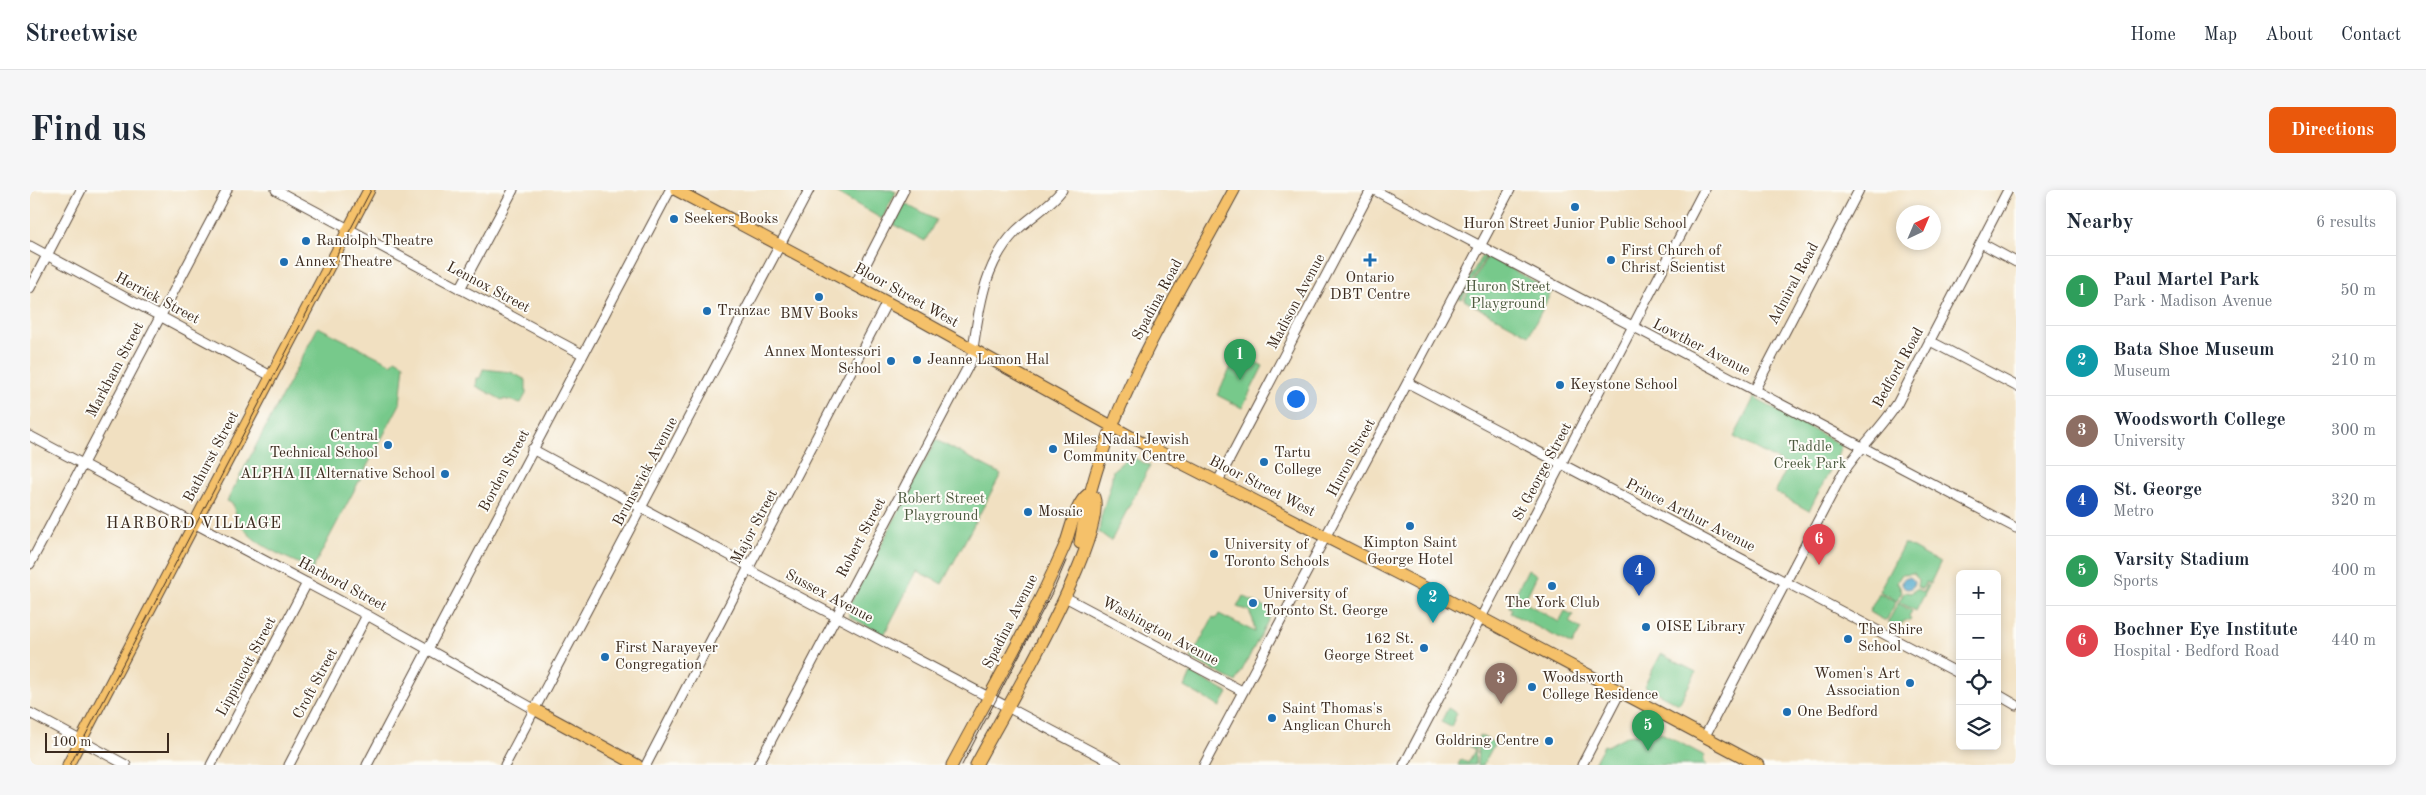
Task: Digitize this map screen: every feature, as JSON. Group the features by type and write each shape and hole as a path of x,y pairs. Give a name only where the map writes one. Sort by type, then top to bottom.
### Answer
{"main road":[{"name":"Bathurst Street","path":"68,765 368,190"},
{"name":"Bloor Street West","path":"676,190 887,302 1113,426 1482,618 1758,765"},
{"name":"Spadina Road","path":"1113,426 1124,397 1234,190"},
{"name":"Spadina Avenue","path":"952,765 1042,597 1067,540 1082,498 1091,491 1113,426"},
{"name":"Spadina Avenue","path":"976,765 1065,597 1096,503 1091,491"},
{"path":"1067,540 1083,544"},
{"name":"Harbord Street","path":"534,709 637,765"}],"street":[{"path":"30,288 81,190"},
{"name":"Markham Street","path":"30,564 227,190"},
{"name":"Lennox Street","path":"276,190 582,354"},
{"path":"460,289 513,190"},
{"name":"Borden Street","path":"366,765 670,190"},
{"name":"Brunswick Avenue","path":"505,765 643,508 809,190"},
{"path":"855,285 904,190"},
{"name":"Robert Street","path":"758,765 971,361 983,287 996,257 1017,230 1062,190"},
{"name":"Lowther Avenue","path":"1373,190 2016,528"},
{"name":"Madison Avenue","path":"1218,481 1373,190"},
{"name":"Huron Street","path":"1204,765 1510,190"},
{"name":"St George Street","path":"1404,765 1704,190"},
{"name":"Admiral Road","path":"1754,391 1859,190"},
{"name":"Bedford Road","path":"1705,736 1843,473 1861,447 1887,420 1897,404 2008,190"},
{"path":"1980,243 2016,262"},
{"name":"Herrick Street","path":"30,246 271,376"},
{"name":"Major Street","path":"646,765 887,302"},
{"path":"1930,341 2016,386"},
{"name":"Prince Arthur Avenue","path":"1408,382 1956,672"},
{"name":"Harbord Street","path":"30,436 367,615 534,709"},
{"name":"Sussex Avenue","path":"532,449 744,563 749,568 837,616 1117,765"},
{"name":"Lippincott Street","path":"211,765 307,583"},
{"name":"Washington Avenue","path":"1065,597 1242,691"},
{"name":"Croft Street","path":"289,765 367,615"},
{"path":"1582,765 1620,692"},
{"path":"2001,696 2016,705"},
{"path":"30,713 126,765"}],"green space":[{"path":"832,190 891,190 896,192 882,219"},
{"path":"905,204 936,220 925,241 894,225"},
{"path":"1482,255 1485,257 1462,299 1459,298"},
{"name":"Huron Street Playground","path":"1487,256 1552,291 1529,335 1464,300"},
{"path":"318,327 392,364 395,359 404,364 400,404 312,570 275,552 253,538 244,529 237,517 233,504 227,501"},
{"path":"1238,353 1263,366 1242,408 1217,395"},
{"path":"483,369 511,372 526,380 526,394 521,403 502,400 476,386 477,378 480,378"},
{"name":"Taddle Creek Park","path":"1754,398 1841,445 1840,451 1809,511 1775,492 1788,466 1734,437"},
{"name":"Robert Street Playground","path":"936,440 1001,474 942,584 917,571 884,635 850,617 848,608"},
{"path":"1130,456 1150,466 1111,541 1099,532 1101,517 1113,470"},
{"path":"1904,543 1940,563 1930,584 1926,582 1922,589 1917,587 1918,580 1914,573 1902,574 1897,582 1902,591 1897,601 1879,591"},
{"path":"1528,569 1537,575 1524,602 1559,622 1565,611 1573,615 1569,622 1581,629 1572,645 1510,613 1512,609 1509,607"},
{"path":"1926,585 1929,586 1916,611 1899,602 1904,592 1911,593 1916,589 1923,592"},
{"path":"1879,593 1896,602 1886,621 1869,612"},
{"path":"1243,596 1273,611 1236,682 1191,658 1213,617 1216,619 1219,614 1255,632 1249,611 1237,607"},
{"path":"1898,603 1912,611 1909,616 1911,619 1897,626 1888,622"},
{"path":"1661,654 1696,672 1679,704 1644,686"},
{"path":"1191,673 1228,693 1220,707 1185,687"},
{"path":"1448,708 1457,713 1451,727 1441,722"},
{"path":"1652,728 1705,756 1703,759 1706,765 1593,765 1604,745 1607,746 1628,735 1649,732"},
{"path":"1479,735 1495,743 1483,765 1477,765"},
{"path":"1470,743 1476,746 1475,765 1458,765 1461,759 1468,763 1475,750 1469,746"}],"water":[{"path":"1906,577 1910,577 1914,583 1910,589 1906,589 1902,585 1902,581"}],"tram line":[{"path":"70,765 371,190"},
{"path":"962,765 1054,589 1066,561"}],"place":[{"name":"Huron Street Junior Public School","path":"1575,207"},
{"name":"Seekers Books","path":"674,219"},
{"name":"Randolph Theatre","path":"306,241"},
{"name":"Ontario DBT Centre","path":"1370,260"},
{"name":"First Church of Christ, Scientist","path":"1611,260"},
{"name":"Annex Theatre","path":"284,262"},
{"name":"BMV Books","path":"819,297"},
{"name":"Tranzac","path":"707,311"},
{"name":"Jeanne Lamon Hal","path":"917,360"},
{"name":"Annex Montessori School","path":"891,361"},
{"name":"Paul Martel Park","path":"1240,380"},
{"name":"Keystone School","path":"1560,385"},
{"name":"Central Technical School","path":"388,445"},
{"name":"Miles Nadal Jewish Community Centre","path":"1053,449"},
{"name":"Tartu College","path":"1264,462"},
{"name":"ALPHA II Alternative School","path":"445,474"},
{"name":"Mosaic","path":"1028,512"},
{"name":"Kimpton Saint George Hotel","path":"1410,526"},
{"name":"University of Toronto Schools","path":"1214,554"},
{"name":"Bochner Eye Institute","path":"1819,565"},
{"name":"The York Club","path":"1552,586"},
{"name":"St. George","path":"1639,596"},
{"name":"University of Toronto St. George","path":"1253,603"},
{"name":"Bata Shoe Museum","path":"1433,623"},
{"name":"OISE Library","path":"1646,627"},
{"name":"The Shire School","path":"1848,639"},
{"name":"162 St. George Street","path":"1424,648"},
{"name":"First Narayever Congregation","path":"605,657"},
{"name":"Women's Art Association","path":"1910,683"},
{"name":"Woodsworth College Residence","path":"1532,687"},
{"name":"Woodsworth College","path":"1501,704"},
{"name":"One Bedford","path":"1787,712"},
{"name":"Saint Thomas's Anglican Church","path":"1272,718"},
{"name":"Goldring Centre","path":"1549,741"},
{"name":"Varsity Stadium","path":"1648,751"}],"district":[{"name":"HARBORD VILLAGE","path":"194,524"}]}
